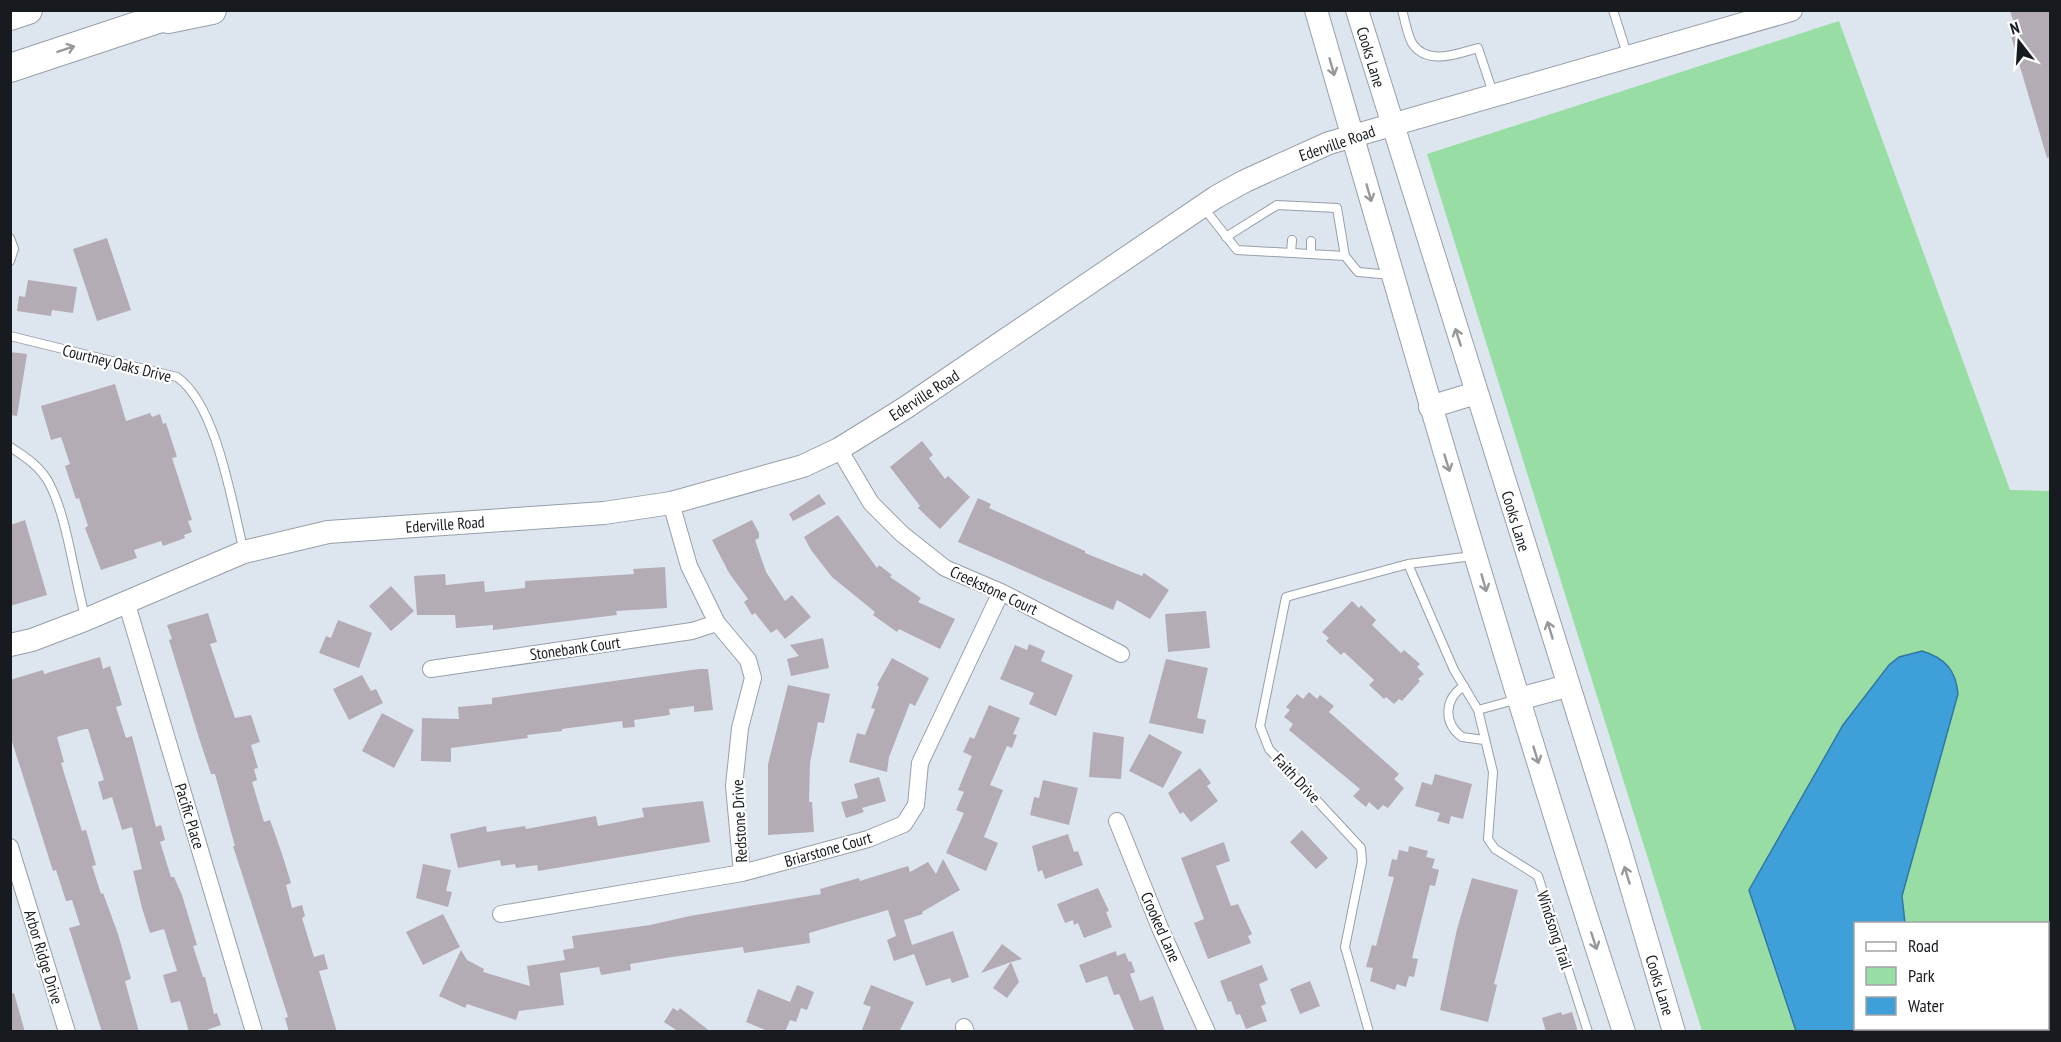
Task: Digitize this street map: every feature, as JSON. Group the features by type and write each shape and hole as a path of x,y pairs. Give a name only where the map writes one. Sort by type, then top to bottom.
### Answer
{"highway":[{"path":"10,16 28,10"},
{"path":"10,68 185,10"},
{"path":"140,25 212,10"}],"main road":[{"path":"1316,10 1430,407 1624,1032"},
{"name":"Cooks Lane","path":"1357,10 1567,686 1618,842 1674,1032"},
{"name":"Ederville Road","path":"10,645 32,640 87,619 244,552 328,532 604,513 671,503 803,466 839,449 906,408 1202,207 1256,176 1329,143 1791,10"},
{"path":"1430,407 1476,393"},
{"path":"1519,699 1567,686"}],"street":[{"name":"Creekstone Court","path":"839,449 871,503 902,534 945,568 1000,592 1121,654"},
{"name":"Redstone Drive","path":"671,503 689,566 717,623 748,660 753,678 740,728 734,786 742,873"},
{"name":"Briarstone Court","path":"501,914 742,873 868,839 904,824 916,805 920,763 1000,592"},
{"name":"Pacific Place","path":"126,602 254,1032"},
{"name":"Stonebank Court","path":"431,669 692,631 717,623"},
{"name":"Crooked Lane","path":"1117,821 1160,928 1208,1032"},
{"name":"Arbor Ridge Drive","path":"10,848 67,1032"}],"lane":[{"path":"1402,10 1412,42 1421,51 1436,58 1478,48 1494,96"},
{"path":"1613,10 1628,58"},
{"path":"1226,237 1277,205 1292,208 1337,208 1345,256 1358,272 1394,276"},
{"path":"1202,207 1237,250 1345,256"},
{"path":"10,238 14,249 10,261"},
{"path":"1291,253 1292,240"},
{"path":"1311,241 1311,254"},
{"name":"Courtney Oaks Drive","path":"10,336 177,377 190,386 201,405 218,451 244,552"},
{"path":"10,447 39,469 50,485 60,512 87,619"},
{"name":"Faith Drive","path":"1370,1032 1345,947 1362,862 1361,848 1269,749 1260,726 1286,597 1408,564 1476,556"},
{"name":"Windsong Trail","path":"1408,564 1464,686 1478,710 1493,772 1488,839 1495,849 1538,876 1588,1032"},
{"path":"1464,686 1457,690 1448,704 1448,719 1462,737 1484,740"},
{"path":"1478,710 1519,699"}],"green space":[{"path":"1839,21 2010,490 2050,491 2050,1031 1702,1031 1427,154"}],"water":[{"path":"1922,651 1937,657 1952,672 1958,694 1902,896 1905,922 1854,922 1854,1030 1938,1031 1796,1031 1749,890 1843,725 1889,665 1899,657"}],"building":[{"path":"2010,10 2050,10 2050,157 2047,158 2008,26 2014,24"},
{"path":"107,238 131,310 97,321 73,249"},
{"path":"28,280 77,287 73,313 52,310 51,316 17,311 19,296 25,297"},
{"path":"10,352 27,354 17,416 10,415"},
{"path":"115,384 126,421 150,413 152,417 160,414 163,424 166,423 177,457 172,458 192,520 188,521 192,532 184,535 185,538 163,546 161,541 134,550 137,558 101,570 85,528 88,526 79,498 76,499 65,466 70,464 61,437 51,440 41,406"},
{"path":"922,441 933,455 929,458 945,479 948,476 970,497 940,529 918,508 920,506 890,467"},
{"path":"819,494 826,504 793,521 789,514"},
{"path":"978,498 991,504 989,508 1085,551 1085,553 1142,576 1144,573 1169,590 1150,619 1117,600 1113,610 958,542"},
{"path":"838,515 877,568 879,565 892,575 890,577 921,598 918,602 955,619 940,649 899,629 897,632 873,615 875,612 832,577 811,550 804,537"},
{"path":"25,520 47,595 10,606 10,525"},
{"path":"752,520 759,533 759,538 755,540 766,572 785,601 792,595 811,617 785,639 777,629 771,633 755,613 752,615 744,602 748,599 729,573 712,540"},
{"path":"665,567 667,608 616,611 617,615 493,630 493,625 456,628 455,615 417,615 414,576 445,574 446,585 484,581 485,592 525,588 525,581 634,574 633,569"},
{"path":"391,586 414,611 391,631 369,606"},
{"path":"1352,601 1359,608 1361,605 1376,620 1372,625 1401,653 1404,650 1420,664 1417,667 1424,674 1402,701 1399,699 1394,704 1386,697 1384,699 1369,685 1374,680 1344,652 1341,655 1326,641 1329,638 1322,632"},
{"path":"1206,611 1210,648 1168,652 1165,614"},
{"path":"208,613 217,642 210,644 235,718 251,715 260,742 251,745 258,768 254,769 257,780 252,782 264,822 270,820 282,854 291,883 286,885 292,908 302,905 305,916 302,918 314,957 324,954 328,969 319,971 337,1032 289,1032 285,1018 288,1017 233,846 235,846 215,774 211,774 169,640 172,639 167,625"},
{"path":"338,620 372,633 359,668 319,653 326,636 331,638"},
{"path":"823,638 829,668 791,676 787,659 799,656 790,645"},
{"path":"1029,644 1045,651 1041,661 1073,675 1056,716 1029,704 1034,693 1000,679 1015,645 1027,650"},
{"path":"100,657 103,669 110,666 122,705 116,707 126,738 132,736 156,827 161,825 165,840 160,842 171,877 174,877 182,895 197,945 193,946 203,977 205,977 214,1014 217,1013 221,1025 201,1032 189,1032 180,1001 171,1003 163,975 177,971 164,929 150,933 142,908 133,871 142,869 132,827 122,830 112,797 103,800 98,782 104,780 88,729 84,729 57,737 64,762 61,763 82,831 86,830 96,865 92,866 101,894 103,893 118,934 131,979 125,981 139,1032 102,1032 69,928 80,925 72,900 66,901 56,870 53,871 10,735 10,680 43,670 44,674"},
{"path":"892,658 929,678 915,706 910,703 889,757 887,772 849,762 857,733 865,735 875,709 871,708 879,687 877,685"},
{"path":"1166,659 1208,668 1197,718 1206,720 1203,734 1149,723"},
{"path":"708,669 713,710 694,712 694,706 669,709 670,715 634,720 635,727 623,728 622,721 562,729 562,731 527,735 528,738 451,748 451,762 421,761 422,718 459,719 458,707 492,704 492,698"},
{"path":"362,675 371,691 376,689 383,703 349,720 333,689"},
{"path":"788,685 830,694 824,723 818,722 810,763 809,802 812,802 814,832 768,835 768,764"},
{"path":"1309,692 1317,699 1320,695 1334,706 1329,712 1399,774 1394,779 1404,788 1388,808 1383,805 1378,810 1369,802 1366,807 1353,796 1360,789 1289,730 1293,724 1284,717 1290,710 1286,707 1297,694 1303,699"},
{"path":"989,705 1020,718 1013,734 1017,735 1012,748 1007,746 990,785 1003,790 984,837 998,843 986,871 946,853 964,813 956,810 964,792 958,790 972,756 963,752 970,737 974,739"},
{"path":"382,713 414,730 394,768 362,751"},
{"path":"1093,732 1124,737 1121,779 1089,777"},
{"path":"1149,734 1182,752 1163,788 1129,771"},
{"path":"1200,768 1211,783 1207,786 1218,801 1191,822 1183,812 1180,814 1168,793"},
{"path":"1435,774 1472,784 1463,819 1451,816 1449,824 1437,821 1440,813 1415,806 1422,782 1432,785"},
{"path":"879,777 886,801 862,808 864,812 846,818 841,802 858,798 854,784"},
{"path":"1043,780 1078,788 1069,825 1030,815 1034,797 1039,798"},
{"path":"703,801 710,842 538,871 537,865 516,868 515,864 501,866 500,860 458,868 450,834 486,826 487,832 525,826 526,829 596,816 598,826 644,817 642,808"},
{"path":"1302,830 1328,858 1316,869 1290,842"},
{"path":"1068,834 1074,852 1078,851 1083,865 1045,879 1042,870 1038,872 1032,846"},
{"path":"1224,842 1230,861 1216,866 1231,906 1238,904 1252,934 1248,936 1251,943 1208,959 1194,923 1204,919 1181,858"},
{"path":"1409,846 1428,851 1426,857 1435,859 1432,868 1439,870 1435,886 1430,885 1412,958 1418,959 1414,977 1409,976 1406,987 1397,984 1395,990 1370,981 1373,968 1366,967 1372,945 1376,946 1394,877 1388,876 1392,859 1397,860 1399,850 1408,852"},
{"path":"943,859 960,890 922,912 923,914 904,920 912,945 953,931 969,977 952,983 950,978 926,986 914,954 894,961 887,940 896,936 888,910 809,933 810,943 744,953 743,947 672,957 630,964 631,970 601,975 599,967 560,973 564,1005 519,1011 516,1020 467,1004 465,1008 439,996 461,950 467,960 484,969 483,972 530,986 527,966 565,960 563,950 574,948 572,936 650,925 821,894 820,889 859,878 860,881 908,866 910,872 928,862 936,874"},
{"path":"423,864 451,870 446,891 452,892 448,907 416,898"},
{"path":"1472,878 1518,890 1494,984 1497,985 1488,1022 1440,1010 1457,929"},
{"path":"1098,888 1109,911 1106,912 1112,927 1084,938 1078,923 1074,925 1073,920 1065,923 1057,904"},
{"path":"443,914 460,947 423,965 406,932"},
{"path":"1002,944 1022,959 981,973"},
{"path":"1116,951 1117,956 1125,953 1129,962 1131,961 1135,972 1130,974 1140,1001 1153,996 1165,1032 1135,1032 1119,994 1114,995 1107,976 1086,983 1079,965"},
{"path":"1011,962 1019,982 1007,998 993,988"},
{"path":"1262,965 1268,980 1259,984 1266,1004 1261,1006 1267,1021 1246,1029 1240,1014 1236,1015 1231,1001 1228,1002 1220,981"},
{"path":"1310,981 1320,1006 1300,1014 1290,989"},
{"path":"797,985 814,992 807,1010 801,1008 796,1022 790,1020 785,1032 770,1032 746,1022 758,989 790,1002"},
{"path":"871,985 914,1002 899,1032 861,1032 871,1007 863,1004"},
{"path":"14,993 25,1032 10,1032 10,994"},
{"path":"673,1008 678,1011 680,1008 711,1032 679,1032 664,1022"},
{"path":"1561,1012 1562,1015 1572,1012 1578,1032 1546,1032 1542,1018"}]}
